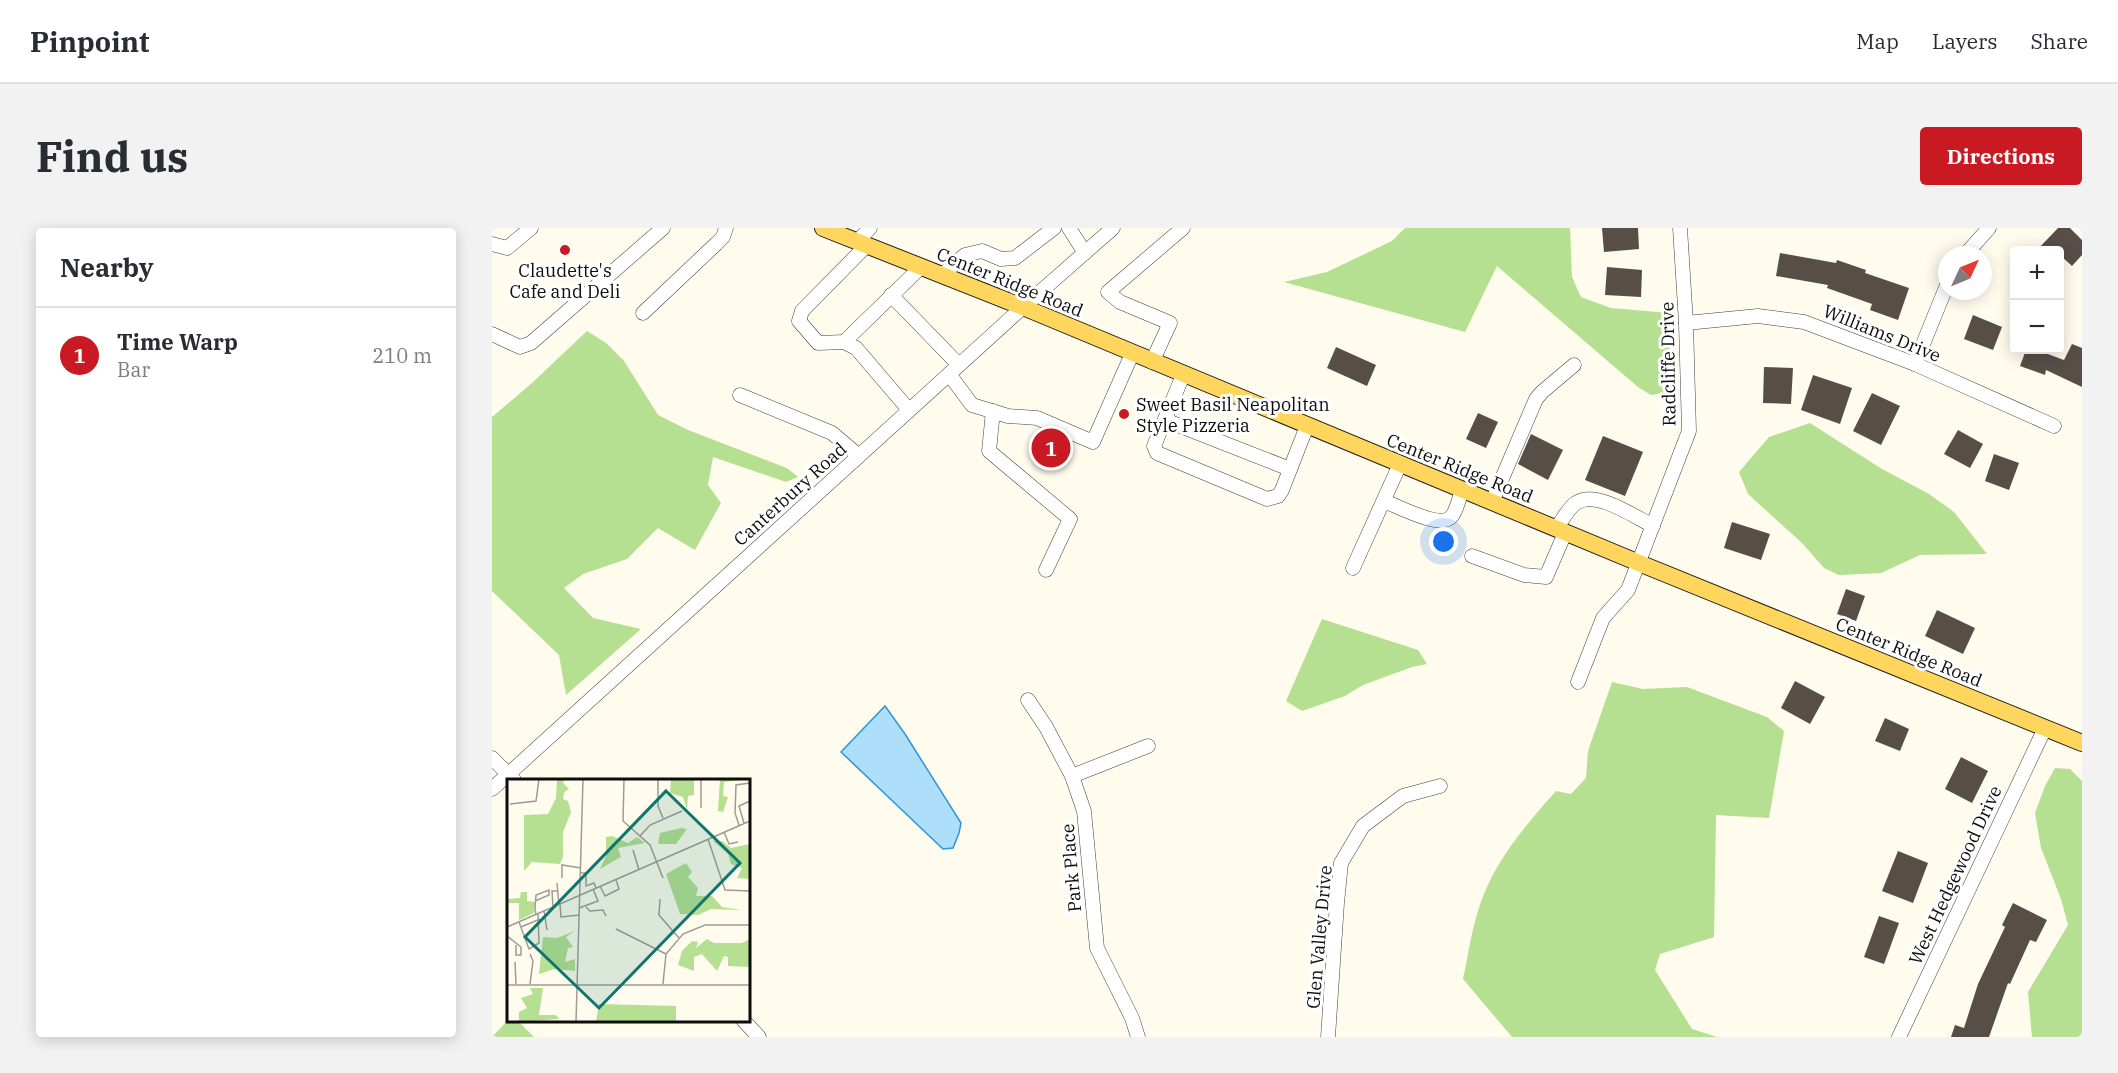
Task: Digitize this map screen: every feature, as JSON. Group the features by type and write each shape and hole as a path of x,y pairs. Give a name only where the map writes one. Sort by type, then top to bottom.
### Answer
{"main road":[{"name":"Center Ridge Road","path":"823,228 1023,307 1561,531 2082,742"}],"street":[{"path":"492,244 507,248 531,228"},
{"path":"492,334 520,346 531,344 663,228"},
{"path":"644,314 723,237 726,228"},
{"path":"870,228 853,238 802,310 799,321 818,343 844,342 856,348 909,410"},
{"path":"942,275 965,255 982,251 1001,259 1015,258 1054,228"},
{"path":"1070,228 1085,253"},
{"name":"Canterbury Road","path":"511,778 909,410 1113,228"},
{"path":"1152,362 1170,323 1120,302 1108,292 1183,228"},
{"name":"Radcliffe Drive","path":"1578,682 1603,618 1628,590 1689,431 1680,228"},
{"path":"1973,246 1989,228"},
{"path":"844,342 921,267"},
{"path":"891,295 954,370 972,405 1008,417 1036,418 1093,442 1132,354"},
{"path":"1915,364 1941,300"},
{"name":"Williams Drive","path":"1686,323 1758,316 1804,322 1915,364 2054,426"},
{"path":"1492,502 1536,399 1574,365"},
{"path":"1184,375 1154,446 1157,453 1267,499 1278,496 1282,490 1307,426"},
{"path":"740,395 832,433 859,456"},
{"path":"993,411 989,451 1070,519 1046,570"},
{"path":"1165,420 1290,469"},
{"path":"1353,568 1400,464"},
{"path":"1384,501 1427,518 1445,520 1452,517 1462,490"},
{"path":"1472,556 1524,575 1546,578 1561,531 1576,502 1587,499 1598,498 1653,526"},
{"name":"Park Place","path":"1028,700 1046,727 1072,776 1084,811 1097,948 1132,1018 1138,1037"},
{"name":"West Hedgewood Drive","path":"1899,1037 2045,728"},
{"path":"1072,776 1148,746"},
{"path":"492,759 511,778"},
{"name":"Canterbury Road","path":"492,789 507,780"},
{"name":"Glen Valley Drive","path":"1328,1037 1341,863 1362,826 1403,796 1440,786"},
{"path":"745,1022 759,1037"}],"green space":[{"path":"1405,228 1570,228 1572,277 1581,297 1611,308 1669,313 1671,392 1651,395 1638,387 1497,266 1465,332 1284,282 1327,272 1392,241"},
{"path":"587,331 606,343 624,361 658,415 688,430 787,468 798,477 786,482 713,457 708,485 721,503 695,550 658,528 627,559 583,574 564,588 593,618 641,629 566,695 559,655 492,591 492,417"},
{"path":"1810,423 1882,469 1929,494 1954,512 1987,554 1920,555 1881,573 1839,575 1824,568 1803,544 1748,494 1739,472 1769,437"},
{"path":"1322,619 1418,650 1427,664 1412,667 1363,685 1345,696 1302,711 1286,701"},
{"path":"1612,682 1643,689 1687,687 1767,717 1784,731 1769,818 1716,815 1714,937 1660,954 1655,970 1692,1029 1717,1037 1512,1037 1463,979 1471,936 1484,894 1492,877 1521,832 1556,791 1571,794 1586,778 1588,751"},
{"path":"2055,768 2070,769 2082,781 2082,1037 2032,1037 2028,992 2068,925 2061,899 2041,848 2035,813 2045,786"},
{"path":"507,1021 519,1022 534,1037 492,1037"}],"water":[{"path":"885,706 961,823 953,848 943,849 841,752"}],"building":[{"path":"1602,228 1638,228 1639,249 1604,252"},
{"path":"2058,228 2070,228 2082,240 2082,255 2072,266 2064,259 2064,246 2041,246"},
{"path":"1780,253 1836,263 1837,260 1866,270 1865,273 1909,288 1898,320 1870,310 1872,304 1827,288 1828,285 1776,276"},
{"path":"1607,267 1642,270 1641,297 1605,295"},
{"path":"1973,315 2002,327 1993,350 1964,339"},
{"path":"2072,344 2082,348 2082,387 2046,370 2045,375 2020,366 2024,354 2048,354 2064,360"},
{"path":"1336,347 1376,365 1367,386 1327,368"},
{"path":"1764,367 1793,368 1791,404 1763,403"},
{"path":"1813,375 1852,388 1840,424 1801,410"},
{"path":"1872,393 1900,406 1881,445 1853,431"},
{"path":"1478,413 1498,422 1486,448 1466,439"},
{"path":"1958,430 1983,444 1970,468 1944,454"},
{"path":"1531,434 1563,450 1548,480 1518,464"},
{"path":"1603,436 1643,452 1625,496 1585,480"},
{"path":"1994,454 2019,463 2009,490 1985,481"},
{"path":"1732,522 1770,534 1761,560 1724,548"},
{"path":"1846,589 1865,596 1856,621 1837,614"},
{"path":"1937,610 1975,628 1963,654 1925,636"},
{"path":"1795,681 1825,697 1810,724 1781,708"},
{"path":"1885,718 1909,729 1900,751 1875,741"},
{"path":"1961,757 1988,771 1972,803 1945,789"},
{"path":"1898,851 1928,863 1913,903 1882,891"},
{"path":"2013,903 2047,920 2036,942 2030,940 2010,984 2008,983 1989,1037 1951,1037 1955,1025 1964,1028 1978,984 2005,927 2002,925"},
{"path":"1879,916 1899,923 1884,964 1864,957"}],"place":[{"name":"Claudette's Cafe and Deli","path":"565,250"},
{"name":"Sweet Basil Neapolitan Style Pizzeria","path":"1124,414"},
{"name":"Time Warp","path":"1051,448"}]}
